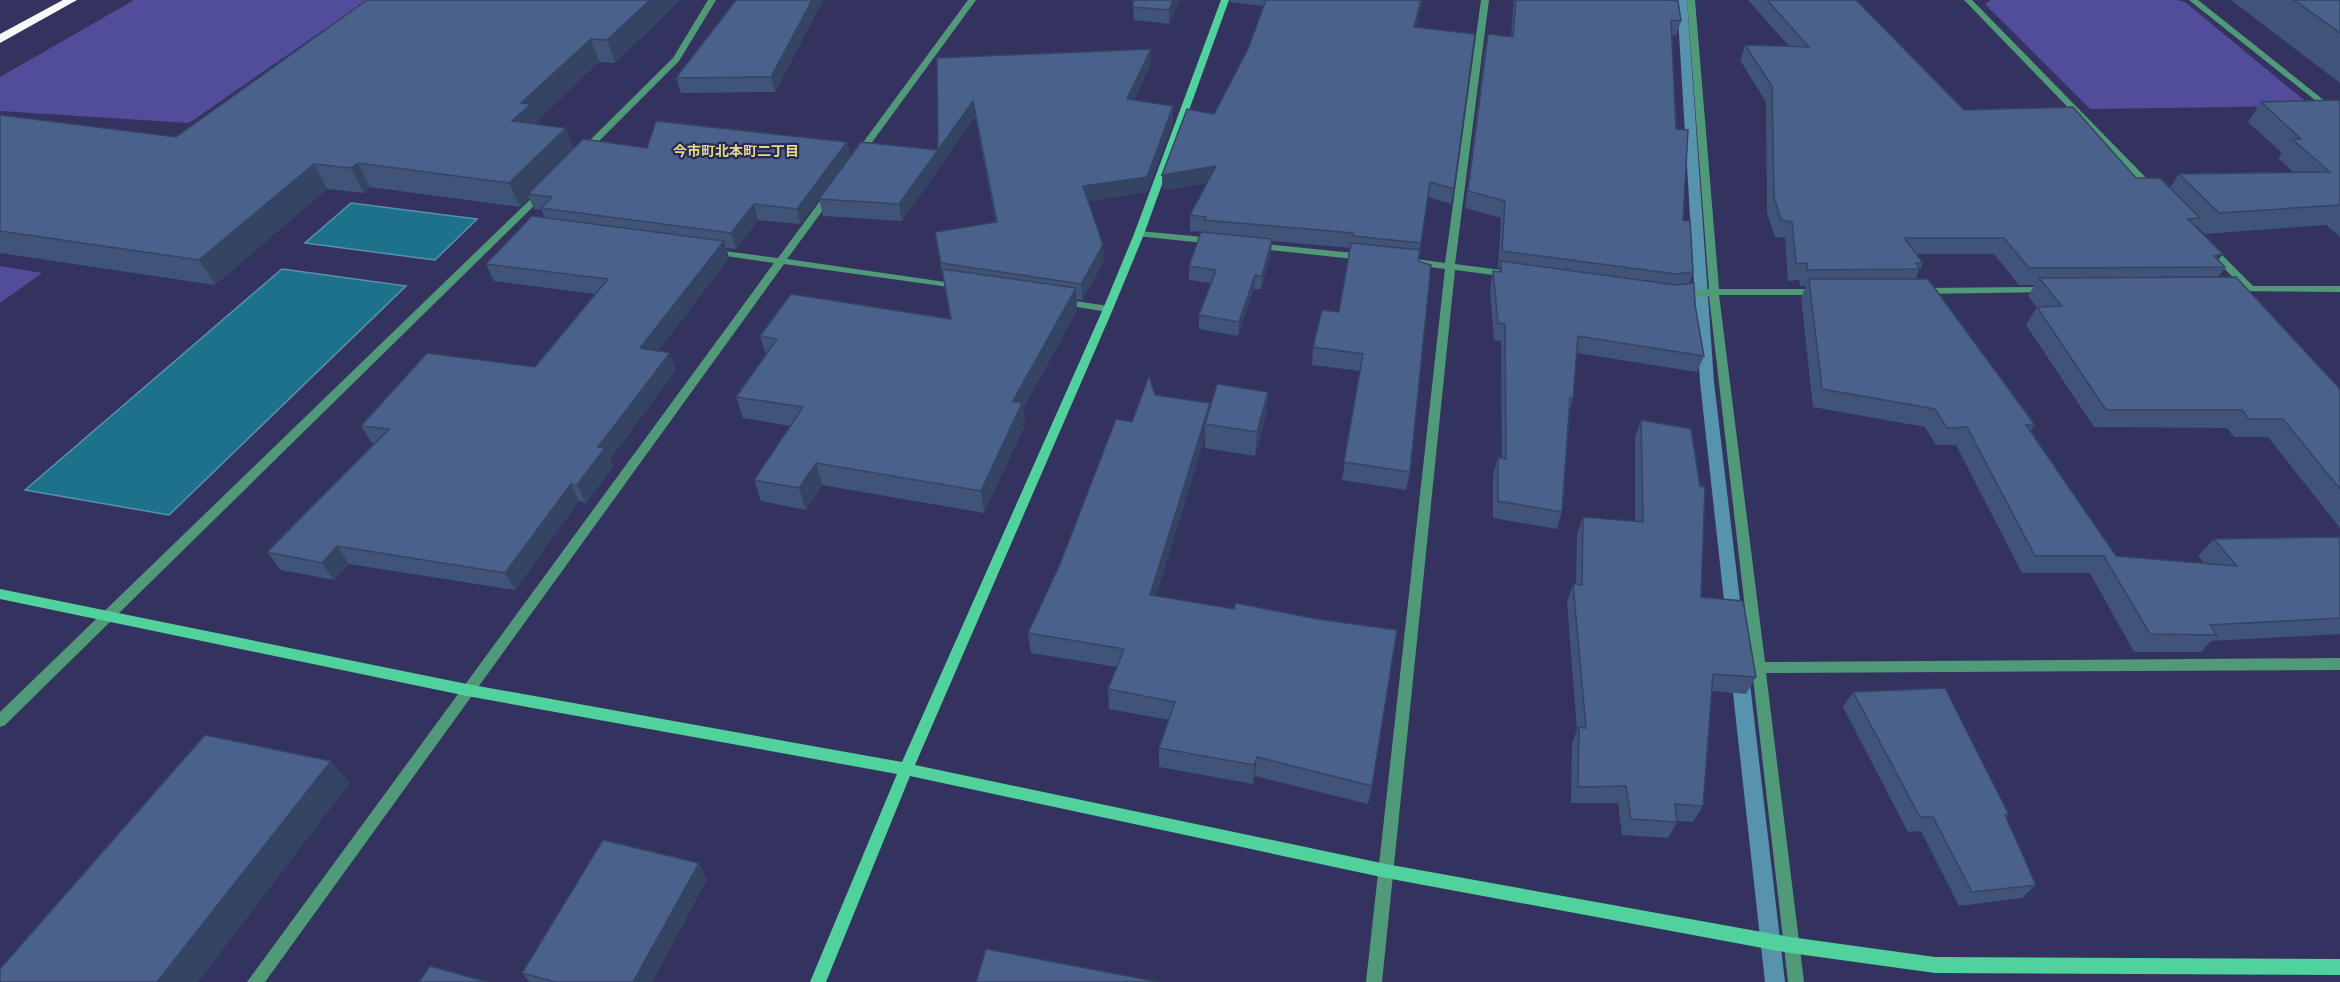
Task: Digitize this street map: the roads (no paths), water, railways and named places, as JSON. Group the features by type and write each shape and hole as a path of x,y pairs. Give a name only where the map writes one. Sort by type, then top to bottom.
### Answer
{"highway":[{"path":"0,39 71,0"}],"street":[{"path":"577,158 676,59 712,0"},
{"path":"852,164 972,0"},
{"path":"818,982 906,769 1108,309 1139,234 1225,0"},
{"path":"1374,982 1450,266 1485,0"},
{"path":"1691,0 1714,292 1796,982"},
{"path":"1968,0 2159,196"},
{"path":"2193,0 2340,117"},
{"path":"1680,12 1691,13"},
{"path":"0,721 552,183"},
{"path":"255,982 838,183"},
{"path":"511,224 523,226"},
{"path":"1139,234 1220,242"},
{"path":"2200,238 2250,289"},
{"path":"1243,244 1369,257"},
{"path":"699,249 968,288"},
{"path":"1392,260 1519,275"},
{"path":"1905,291 2060,290"},
{"path":"2215,290 2339,290"},
{"path":"1670,296 1714,292 1833,291"},
{"path":"1050,300 1108,309"},
{"path":"0,594 467,690 906,769 1386,871 1790,945 1935,965 2340,967"},
{"path":"1758,667 2340,664"}],"water":[{"path":"351,203 477,219 435,260 305,243"},
{"path":"282,269 406,286 169,515 25,490"}],"waterway":[{"path":"1682,0 1707,382 1734,618"},
{"path":"1740,675 1775,982"}],"district":[{"name":"今市町北本町二丁目","path":"736,151"}]}
